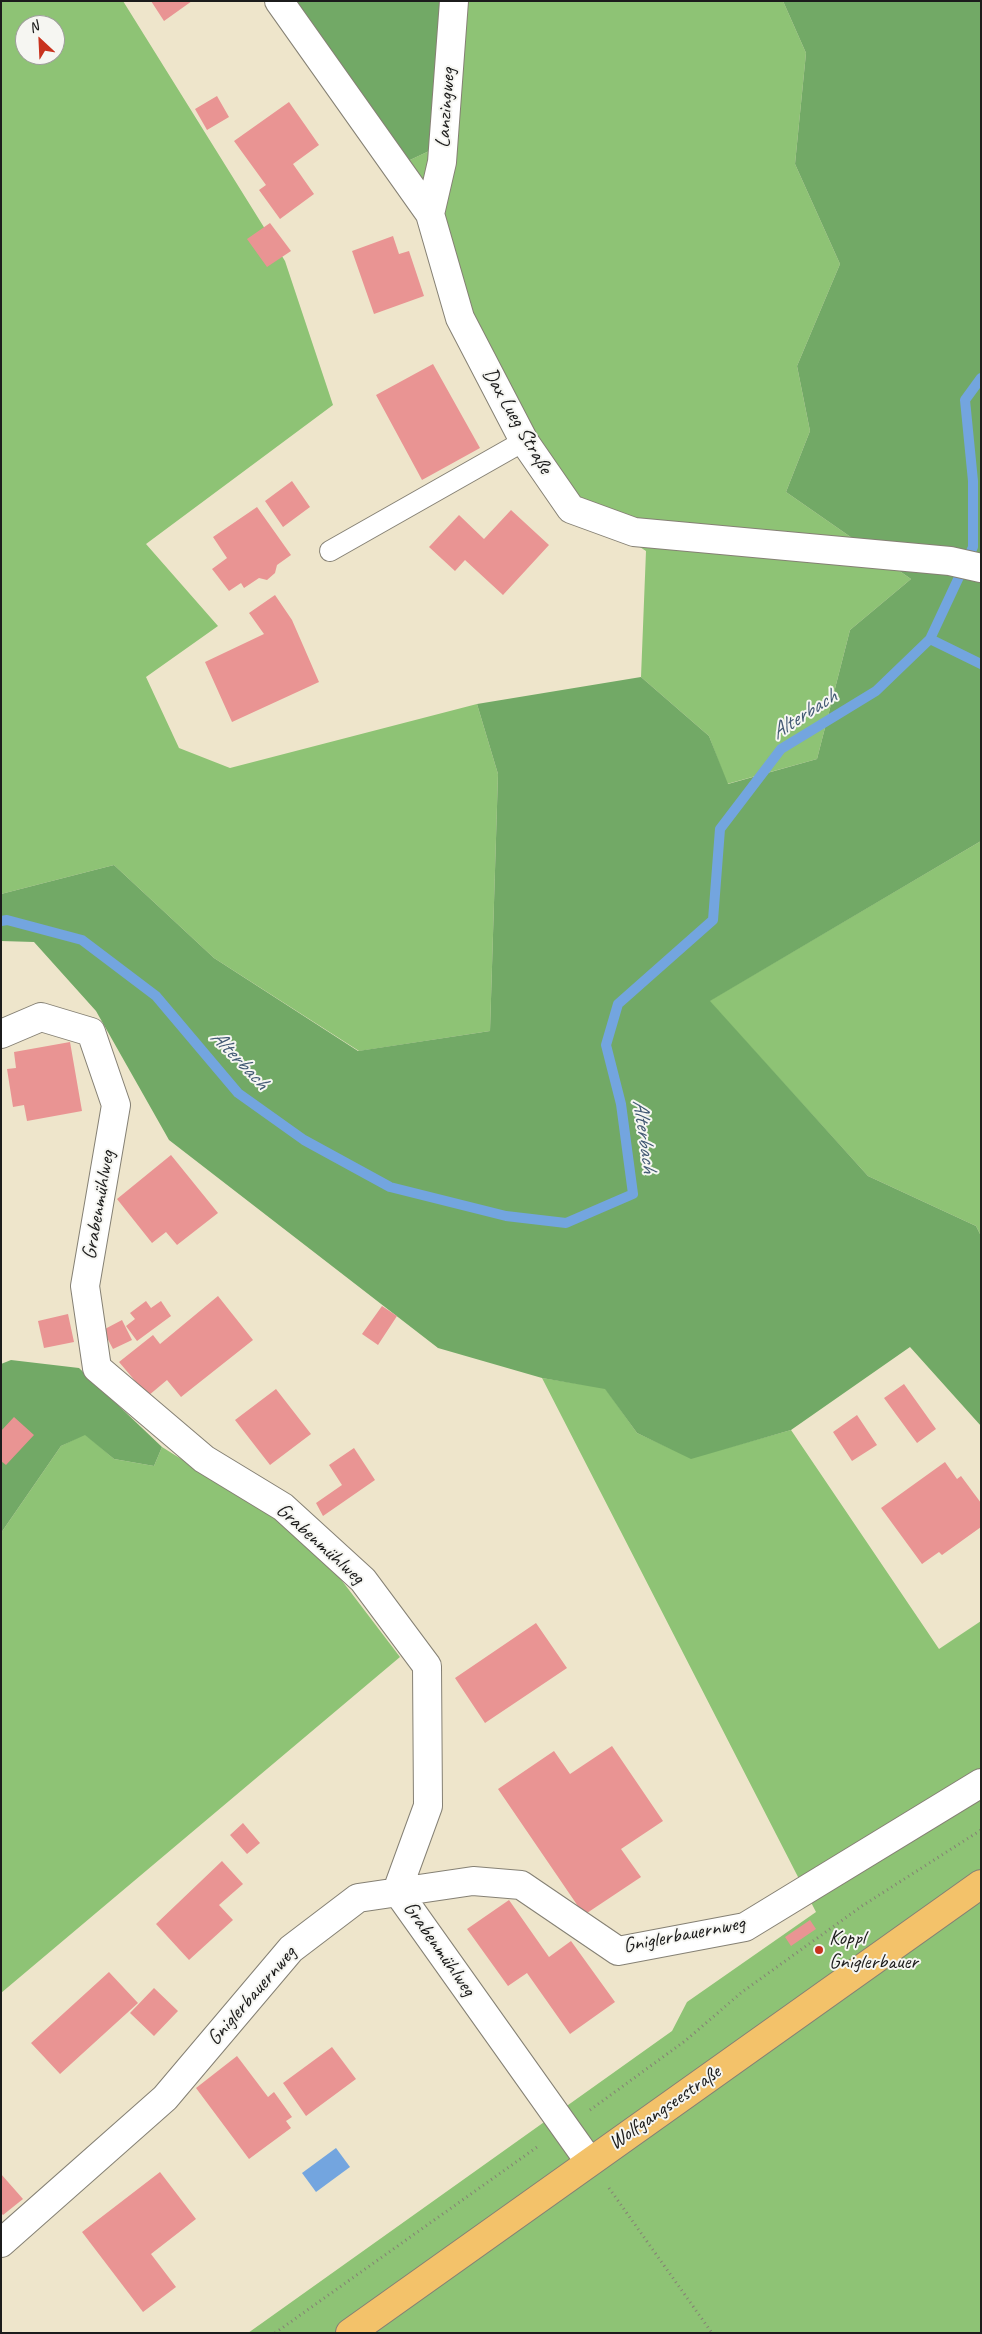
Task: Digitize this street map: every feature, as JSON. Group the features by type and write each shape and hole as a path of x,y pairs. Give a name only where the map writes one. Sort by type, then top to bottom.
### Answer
{"main road":[{"name":"Wolfgangseestraße","path":"350,2333 589,2161 981,1884"}],"street":[{"name":"Dax Lueg Straße","path":"279,1 430,214 460,318 524,441 571,509 634,532 950,561 981,568"},
{"name":"Lanzingweg","path":"430,214 442,162 454,1"},
{"name":"Grabenmühlweg","path":"1,1034 41,1017 91,1032 116,1105 85,1286 97,1368 204,1459 283,1507 362,1580 427,1666 428,1806 397,1891 589,2161"},
{"name":"Gniglerbauernweg","path":"1,2243 165,2098 291,1949 358,1898 473,1881 521,1885 618,1951 745,1927 981,1783"}],"lane":[{"path":"330,551 524,441"}],"path":[{"path":"275,2333 685,2041 750,1986 862,1906 981,1830"},
{"path":"589,2161 712,2333"}],"green space":[{"path":"1,1 123,1 285,261 333,405 146,544 218,626 146,677 179,748 230,768 477,704 498,774 490,1031 359,1051 214,958 114,865 1,894"},
{"path":"290,1 469,1 442,145 395,167"},
{"path":"469,1 783,1 806,53 795,164 840,264 797,366 810,431 786,492 911,579 850,630 817,759 727,784 709,736 641,677 646,551 556,492 395,167 442,145"},
{"path":"783,1 981,1 981,841 710,1001 868,1176 976,1226 981,1236 981,1426 910,1347 791,1430 691,1459 637,1433 605,1389 542,1378 438,1348 169,1140 96,1011 34,942 1,941 1,894 114,865 214,958 358,1051 490,1031 498,774 477,704 641,677 709,736 728,784 817,759 850,630 911,579 786,492 810,431 797,366 840,264 795,164 806,53"},
{"path":"981,841 981,1236 976,1226 868,1176 709,1001"},
{"path":"11,1360 79,1368 162,1447 154,1466 114,1459 85,1435 61,1446 1,1533 1,1364"},
{"path":"542,1378 605,1388 637,1433 691,1458 791,1430 939,1649 981,1621 981,2333 248,2333 672,2031 687,2002 816,1912"},
{"path":"85,1434 114,1459 154,1466 162,1447 311,1540 400,1657 1,1993 1,1533 61,1446"}],"water":[{"path":"336,2148 350,2167 316,2192 302,2173"}],"building":[{"path":"151,1 192,1 164,21"},
{"path":"217,96 229,117 207,130 195,109"},
{"path":"289,102 319,145 293,164 314,194 280,219 259,190 266,185 234,141"},
{"path":"270,223 291,251 267,267 247,239"},
{"path":"393,236 399,254 409,251 424,296 374,314 352,251"},
{"path":"433,364 480,448 422,480 376,395"},
{"path":"292,481 310,507 283,527 265,501"},
{"path":"257,507 291,555 277,565 275,573 267,580 259,578 244,588 241,583 229,591 212,569 227,558 213,537"},
{"path":"511,510 549,545 503,595 465,560 455,571 429,547 459,515 484,539"},
{"path":"275,595 292,620 319,682 232,722 205,662 264,634 249,613"},
{"path":"70,1042 82,1111 27,1121 24,1105 13,1107 7,1069 16,1068 14,1052"},
{"path":"171,1155 218,1213 177,1245 166,1232 152,1243 117,1199"},
{"path":"218,1296 253,1340 181,1397 167,1380 148,1396 119,1362 153,1335 160,1344"},
{"path":"146,1301 151,1308 161,1301 171,1316 137,1341 126,1326 135,1319 130,1313"},
{"path":"382,1306 397,1316 378,1345 362,1334"},
{"path":"68,1314 74,1342 44,1348 38,1321"},
{"path":"122,1320 132,1340 113,1349 103,1330"},
{"path":"904,1384 936,1429 917,1443 884,1398"},
{"path":"276,1389 311,1434 270,1465 235,1420"},
{"path":"857,1415 877,1445 852,1461 833,1432"},
{"path":"14,1417 34,1435 6,1465 1,1461 1,1431"},
{"path":"354,1448 375,1480 323,1516 316,1503 342,1485 329,1465"},
{"path":"945,1462 957,1479 961,1476 981,1503 981,1527 942,1555 939,1552 922,1564 881,1508"},
{"path":"536,1623 567,1668 485,1723 455,1678"},
{"path":"612,1746 663,1821 621,1849 641,1877 584,1915 498,1789 554,1751 570,1774"},
{"path":"243,1823 260,1843 247,1854 230,1835"},
{"path":"222,1861 243,1884 219,1905 233,1920 189,1960 156,1924"},
{"path":"509,1900 549,1957 571,1941 615,2002 570,2034 527,1973 508,1986 467,1929"},
{"path":"810,1920 816,1929 791,1946 785,1937"},
{"path":"109,1972 138,2003 60,2074 31,2043"},
{"path":"154,1988 178,2011 154,2036 130,2013"},
{"path":"332,2047 356,2079 306,2116 283,2083"},
{"path":"237,2056 268,2097 274,2092 292,2117 286,2121 291,2128 249,2159 196,2088"},
{"path":"160,2172 196,2219 151,2254 176,2287 143,2312 82,2232"},
{"path":"1,2174 23,2199 3,2215 1,2213"}],"waterway":[{"path":"930,639 973,547 973,481 965,400 981,378"},
{"name":"Alterbach","path":"1,921 7,920 82,940 156,996 238,1093 304,1140 390,1187 506,1216 566,1223 633,1194 621,1104 606,1045 618,1004 713,920 720,829 781,749 876,691 930,639 981,664"}],"place":[{"name":"Koppl Gniglerbauer","path":"819,1950"}]}
